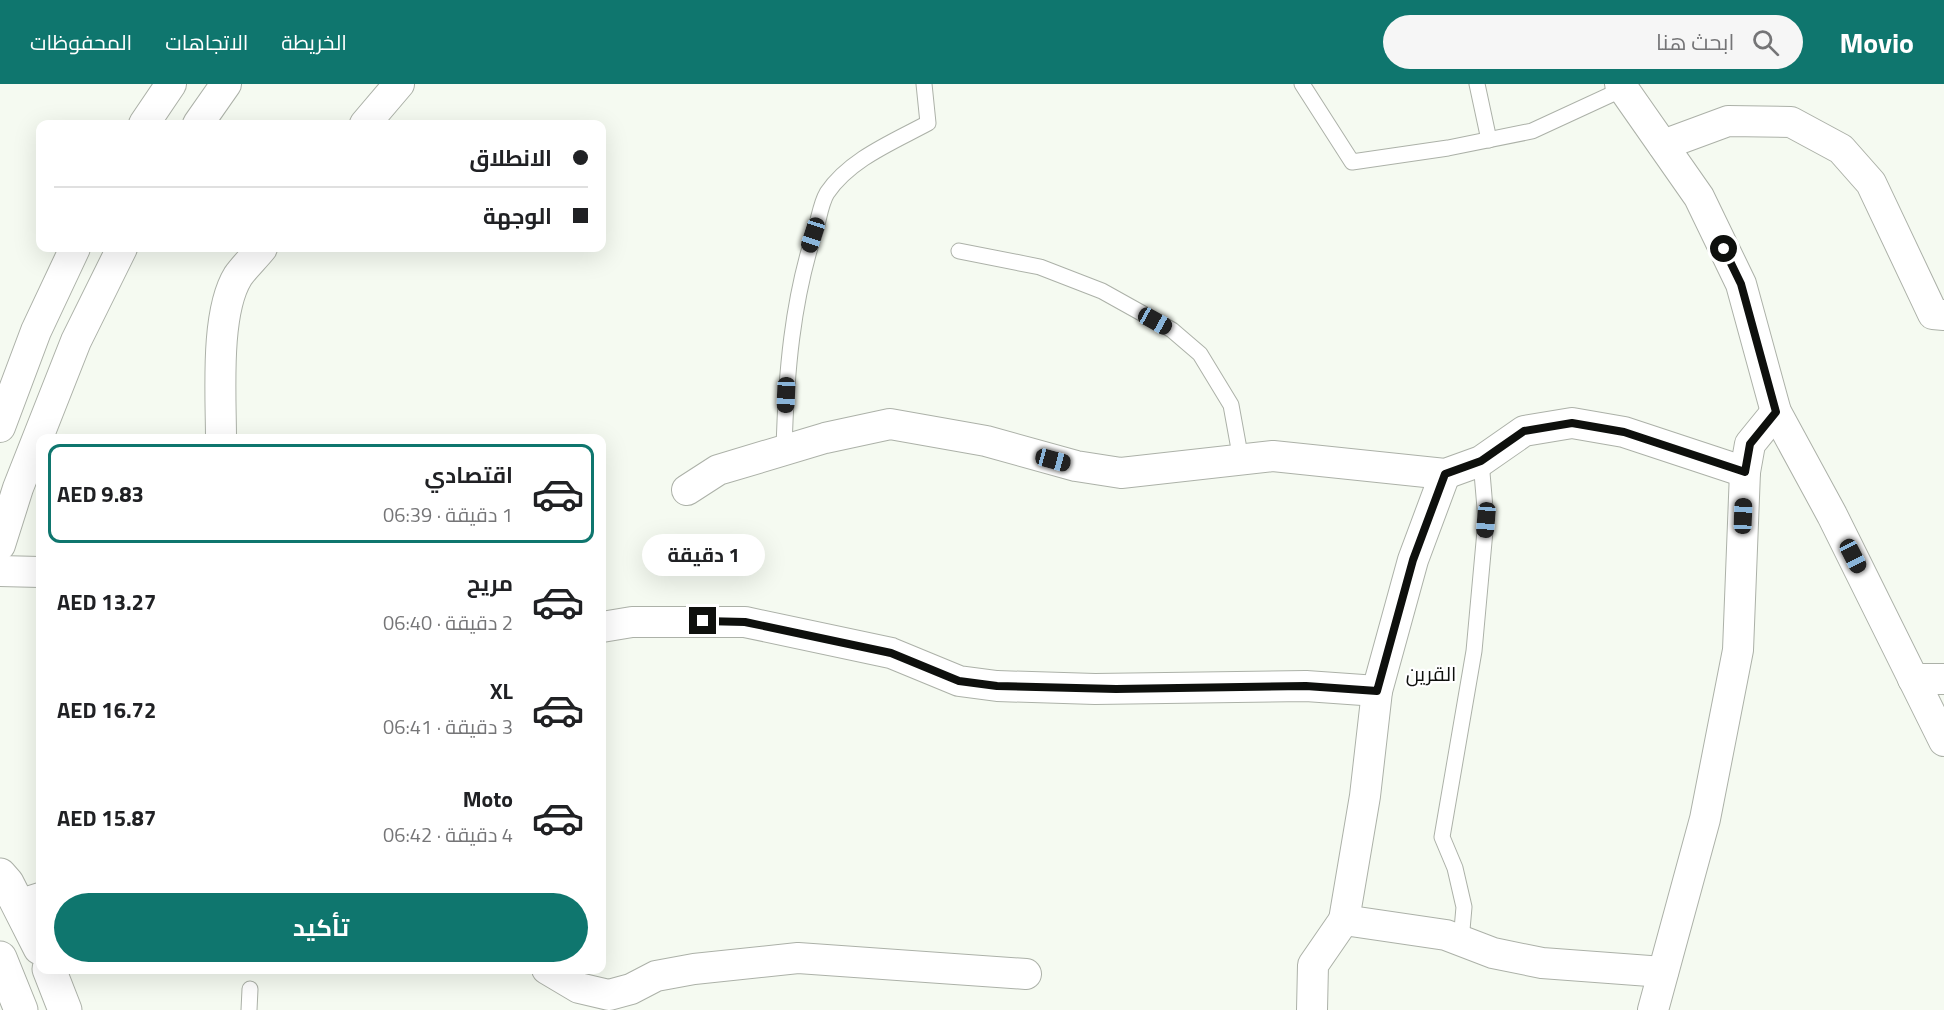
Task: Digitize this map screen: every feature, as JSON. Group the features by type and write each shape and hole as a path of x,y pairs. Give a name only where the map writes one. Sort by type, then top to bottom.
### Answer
{"main road":[{"path":"0,875 29,901 36,931"},
{"path":"0,958 21,1010"},
{"path":"51,974 65,1010"}],"street":[{"path":"147,120 171,84"},
{"path":"201,120 226,84"},
{"path":"368,120 399,84"},
{"path":"1622,86 1699,196 1741,284 1776,412 1832,515 1944,741"},
{"path":"1663,145 1728,121 1791,122 1841,149 1871,183 1933,314 1944,315"},
{"path":"0,427 36,331 73,252"},
{"path":"39,434 76,341 120,252"},
{"path":"221,434 221,372 225,313 237,277 259,252"},
{"path":"1653,1010 1705,819 1738,650 1745,472 1750,444 1776,412"},
{"path":"687,490 718,470 784,450 890,424 986,441 1076,466 1121,473 1273,456 1445,474 1481,461 1524,431 1572,423 1624,432 1745,472"},
{"path":"0,545 18,488 36,442"},
{"path":"1312,1010 1313,965 1344,920 1365,796 1377,691 1413,560 1445,474"},
{"path":"0,571 36,572"},
{"path":"606,626 632,622 745,622 891,653 959,681 997,686 1118,689 1306,686 1377,691"},
{"path":"1913,679 1944,679"},
{"path":"1344,920 1446,935 1493,953 1542,963 1663,972"},
{"path":"556,974 579,987 609,995 631,989 656,976 684,970 798,958 1026,974"}],"lane":[{"path":"784,450 786,395 794,318 807,255 827,194 860,160 928,123 924,84"},
{"path":"1302,84 1352,162 1532,131 1622,86"},
{"path":"1478,84 1490,140"},
{"path":"958,251 1040,267 1102,291 1172,330 1200,354 1231,405 1241,460"},
{"path":"1461,941 1464,907 1455,868 1442,837 1474,651 1486,520 1481,461"},
{"path":"249,1010 250,989"}],"district":[{"name":"القرين","path":"1431,674"}],"route":[{"path":"703,621 745,622 891,653 959,681 997,686 1221,689 1306,686 1377,691 1413,560 1445,474 1481,461 1524,431 1572,423 1624,432 1745,472 1750,444 1776,412 1741,284 1724,249"}]}
